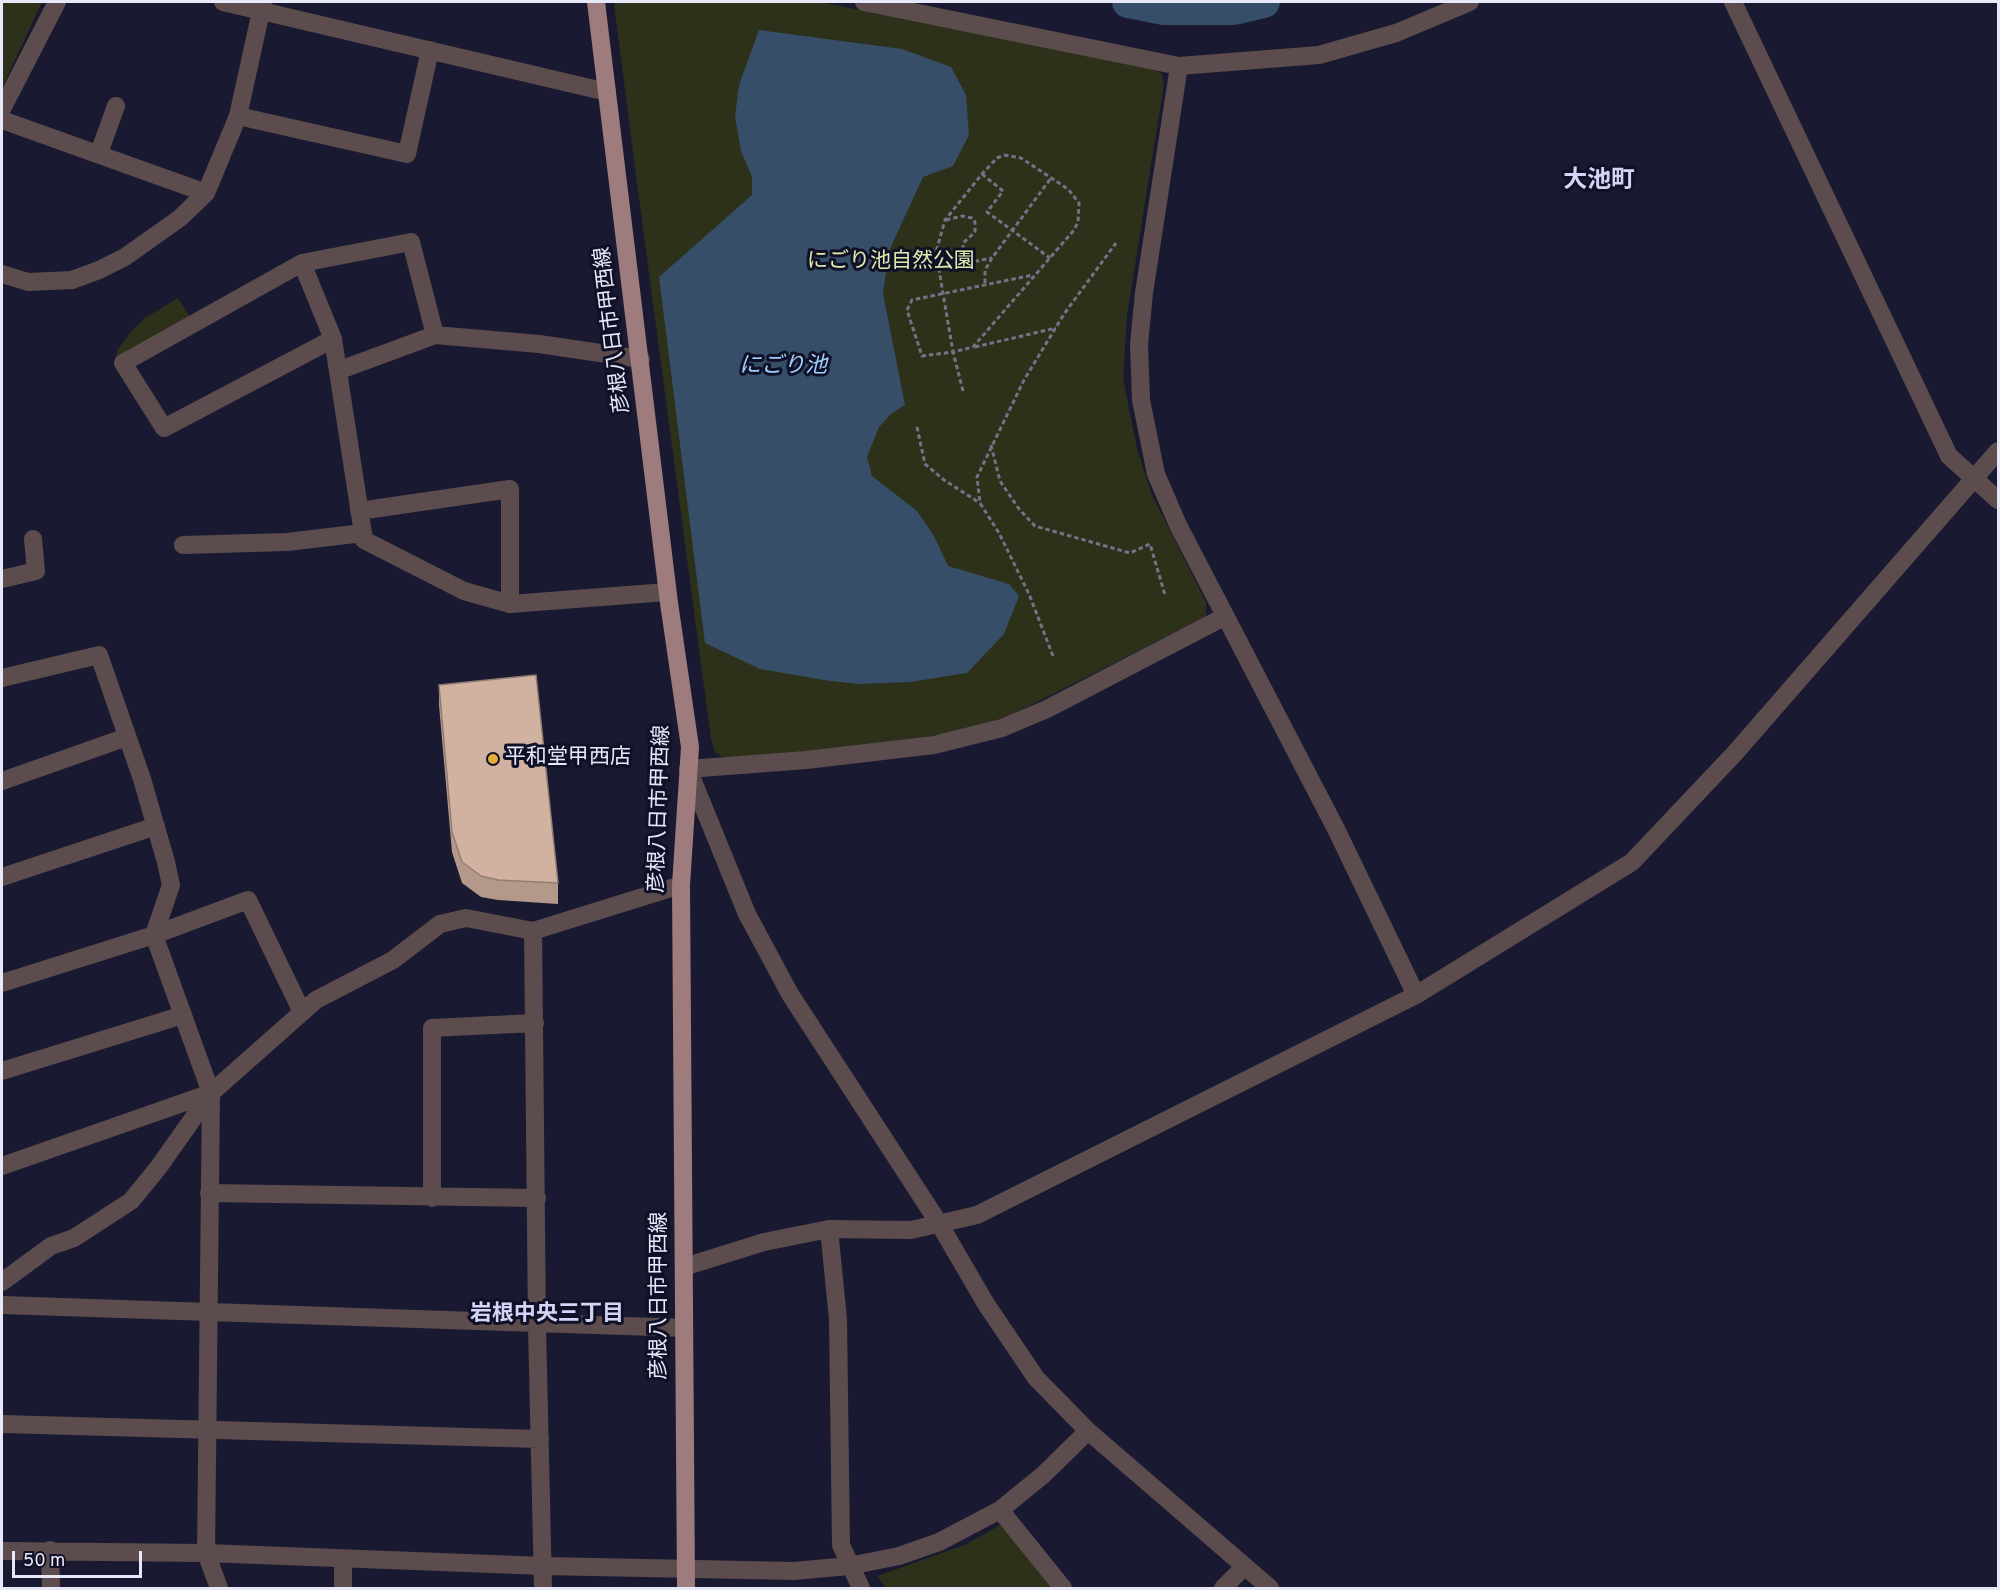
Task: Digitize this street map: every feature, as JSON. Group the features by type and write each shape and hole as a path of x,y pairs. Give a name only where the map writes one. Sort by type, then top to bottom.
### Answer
{"main road":[{"name":"彦根八日市甲西線","path":"596,2 668,592 688,727 688,769 681,885 686,1588"}],"street":[{"path":"2,110 57,2"},
{"path":"223,2 262,6 430,50 607,92"},
{"path":"864,2 1179,66 1319,56 1396,33 1470,2"},
{"path":"1733,2 1949,456 1998,500"},
{"path":"2,274 28,282 72,280 99,270 134,251 180,218 207,192 238,116 262,6"},
{"path":"238,116 407,154 430,50"},
{"path":"1179,66 1144,293 1139,344 1141,400 1156,474 1178,525 1336,829 1416,995"},
{"path":"99,153 116,106"},
{"path":"2,120 207,192"},
{"path":"333,339 164,428 123,363 302,262 411,242 435,335"},
{"path":"302,262 333,339 340,370 364,540 464,591 510,604 668,592"},
{"path":"340,370 435,335 539,344 641,359"},
{"path":"684,1267 764,1242 829,1229 911,1230 940,1226 977,1215 1416,995 1632,862 1735,753 1998,451"},
{"path":"359,512 510,489 510,604"},
{"path":"183,545 287,542 363,533"},
{"path":"2,579 36,571 33,539"},
{"path":"1224,617 1047,709 1002,728 934,745 806,760 688,769 747,914 790,994 940,1226 986,1304 1036,1377 1088,1431 1270,1588"},
{"path":"2,678 99,655 156,826 171,885 154,935 211,1093 205,1430 206,1553 219,1588"},
{"path":"2,781 127,737"},
{"path":"2,877 156,826"},
{"path":"2,1282 51,1246 74,1238 131,1201 158,1168 211,1093 316,1000 393,960 448,920 466,918 533,931 681,885"},
{"path":"2,983 154,935 248,900 302,1012"},
{"path":"533,931 537,1325 543,1588"},
{"path":"2,1071 183,1014"},
{"path":"432,1198 432,1028 535,1023"},
{"path":"2,1166 211,1093"},
{"path":"209,1193 537,1198"},
{"path":"829,1229 838,1319 841,1545 861,1588"},
{"path":"2,1305 207,1310 537,1325 684,1328"},
{"path":"2,1424 540,1439"},
{"path":"2,1551 206,1553 544,1566 794,1572 849,1566 899,1556 939,1542 1000,1510 1043,1474 1088,1431"},
{"path":"1000,1510 1063,1588"},
{"path":"50,1550 51,1588"},
{"path":"343,1559 343,1588"},
{"path":"1223,1588 1245,1566"}],"path":[{"path":"963,391 953,352 936,252 945,220 982,174 1004,155 1021,158 1075,196 1080,212 1074,230 973,347"},
{"path":"982,174 1003,190 987,212 1050,258"},
{"path":"985,283 985,270 992,258 1051,178"},
{"path":"945,220 962,216 972,218 975,222 975,232 963,243 963,253 970,260 992,258"},
{"path":"1053,656 1029,594 999,533 980,503 976,477 1024,380 1056,327 1116,243"},
{"path":"1034,275 985,283 912,300 907,310 922,356 953,352 1056,327"},
{"path":"916,428 925,464 944,480 980,503"},
{"path":"991,445 1000,482 1019,509 1035,526 1130,553 1150,544 1165,595"}],"green space":[{"path":"2,2 42,2 2,88"},
{"name":"にごり池自然公園","path":"616,2 820,2 1153,68 1162,74 1164,84 1127,315 1123,378 1137,449 1152,495 1206,602 1206,617 1013,714 979,727 946,734 768,757 724,758 715,752 711,739 635,168 614,4"},
{"path":"178,298 190,317 114,363 118,349 131,332 145,318"},
{"path":"1002,1524 1054,1588 886,1588 877,1576 965,1545"}],"water":[{"name":"にごり池","path":"759,30 902,49 951,67 966,95 969,135 953,166 923,177 889,251 883,294 905,405 892,413 879,427 867,457 872,476 917,511 934,536 948,566 1009,584 1019,596 1004,634 967,673 910,682 860,684 830,681 760,669 705,643 659,277 752,195 752,177 741,151 735,116 739,85"}],"building":[{"name":"平和堂甲西店","path":"536,675 558,883 498,880 481,876 462,862 452,832 439,685"}],"waterway":[{"path":"1128,2 1164,9 1234,9 1264,2"}],"place":[{"name":"平和堂甲西店","path":"493,759"}],"district":[{"name":"大池町","path":"1599,182"},
{"name":"岩根中央三丁目","path":"547,1316"}]}
